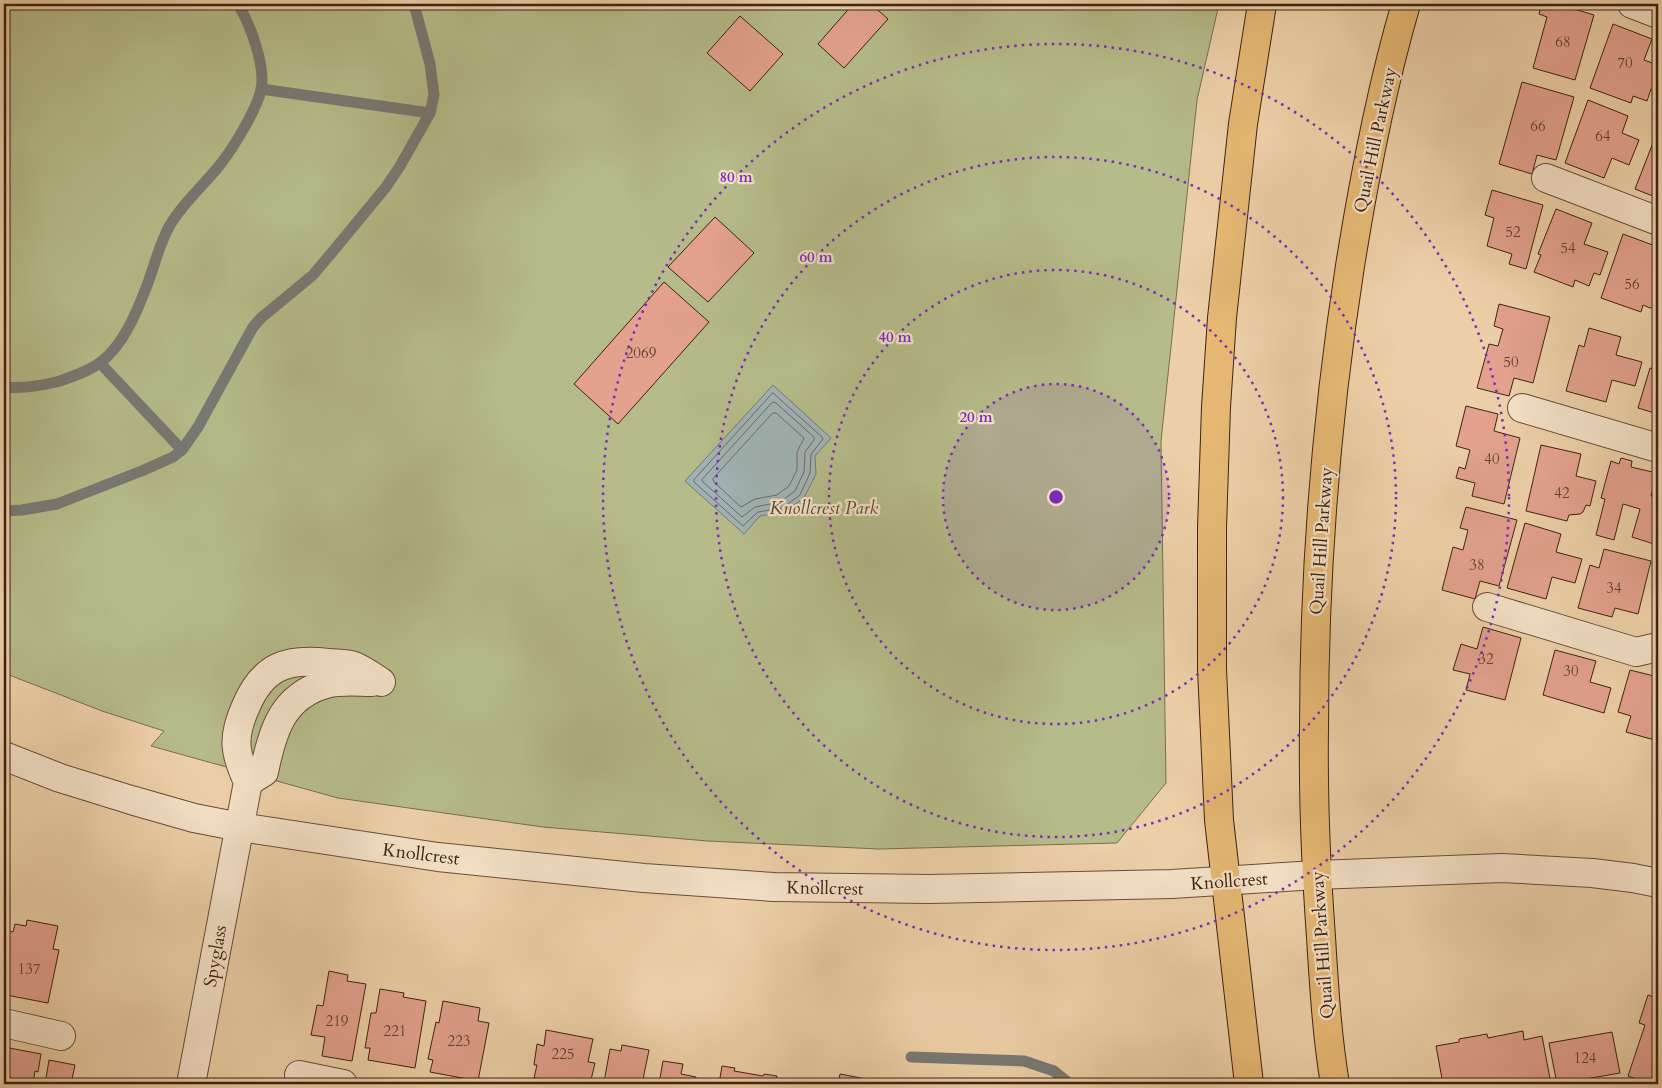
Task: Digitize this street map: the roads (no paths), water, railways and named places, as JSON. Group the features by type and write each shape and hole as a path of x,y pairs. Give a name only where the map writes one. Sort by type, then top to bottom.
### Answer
{"main road":[{"path":"1249,1084 1219,820 1212,669 1212,528 1216,407 1230,233 1243,124 1262,4"},
{"name":"Quail Hill Parkway","path":"1335,1084 1316,875 1313,780 1314,684 1320,519 1343,312 1362,196 1398,32 1406,4"}],"street":[{"path":"1632,4 1658,14"},
{"path":"1546,178 1658,221"},
{"path":"1522,408 1658,448"},
{"path":"1487,607 1636,652 1658,648"},
{"path":"323,662 354,666 381,682 328,683 308,690 292,703 278,722 270,744 264,772 248,782 242,769 235,742 237,730 250,696 266,674 277,667 287,664 323,662"},
{"name":"Knollcrest","path":"4,756 60,778 131,800 194,818 240,828 484,862 644,878 774,886 929,889 1172,884 1316,875 1502,868 1592,873 1658,883"},
{"name":"Spyglass","path":"191,1084 248,782"},
{"path":"4,1023 61,1036"},
{"path":"299,1075 343,1084"}],"water":[{"path":"773,385 831,438 815,456 816,474 804,498 784,512 760,516 744,534 685,481"}],"waterway":[{"path":"4,387 39,386 81,373 101,362 122,338 138,308 170,225 181,209 224,159 243,130 258,99 262,80 259,58 252,34 238,4"},
{"path":"4,511 57,504 144,470 173,457 182,450 198,427 253,327 261,318 313,275 334,250 386,187 430,113 434,95 430,64 414,4"},
{"path":"261,89 430,113"},
{"path":"100,363 182,450"},
{"path":"911,1057 1024,1061 1054,1071 1070,1084"}],"park label":[{"name":"Knollcrest Park","path":"824,508"}]}
